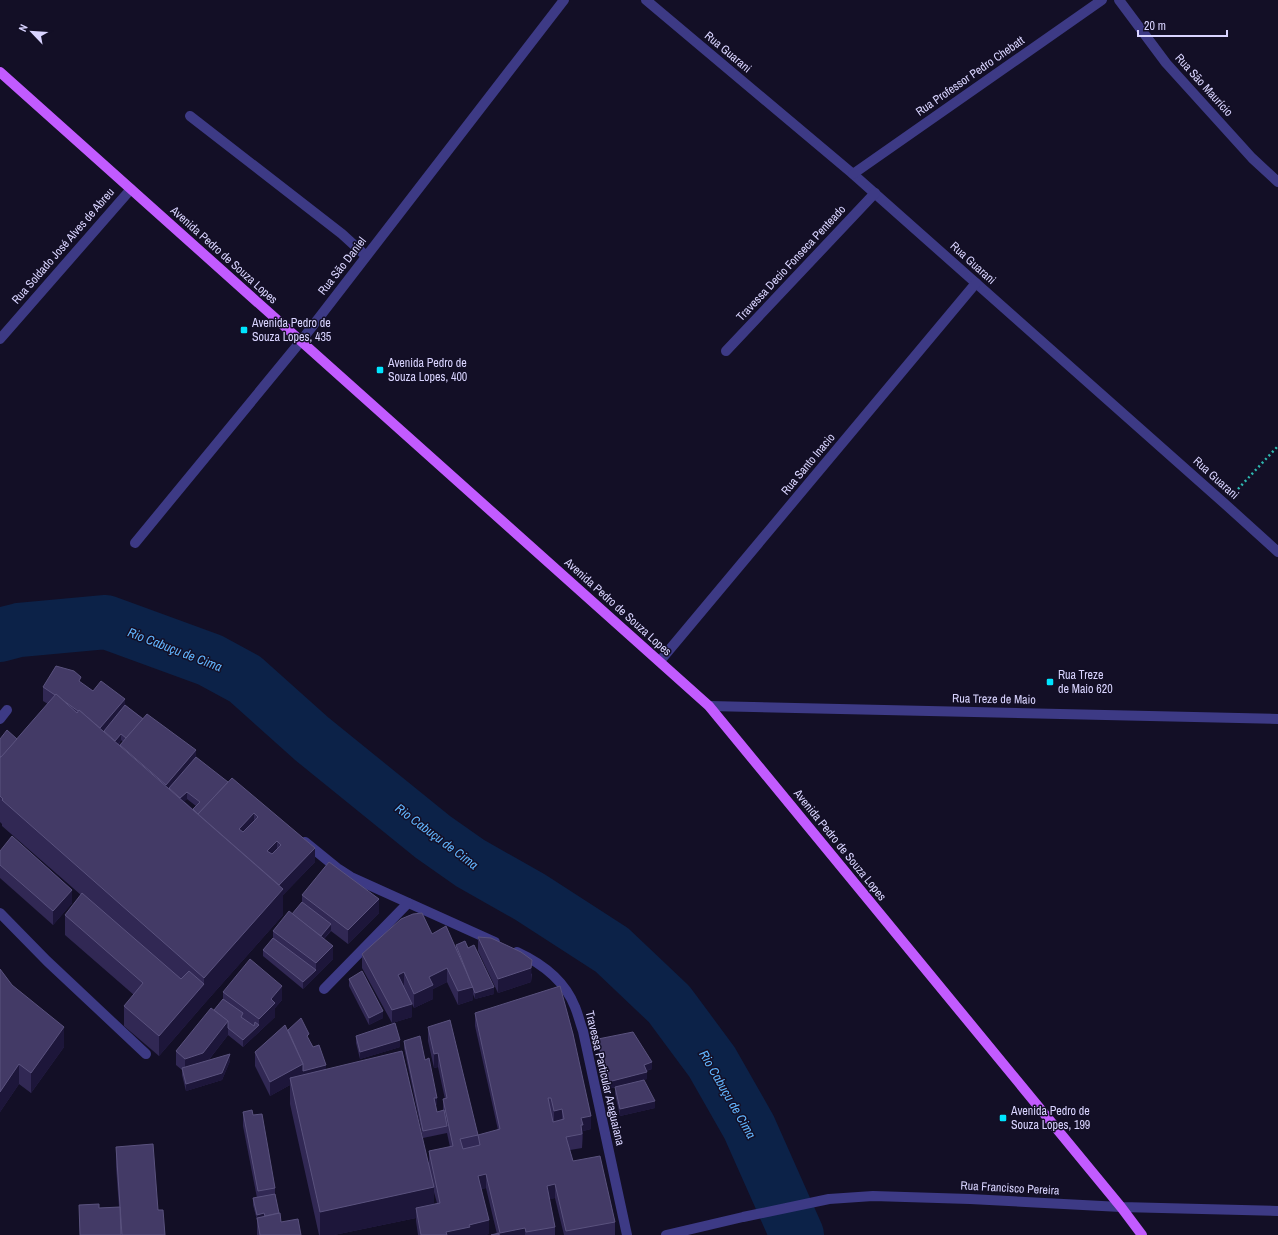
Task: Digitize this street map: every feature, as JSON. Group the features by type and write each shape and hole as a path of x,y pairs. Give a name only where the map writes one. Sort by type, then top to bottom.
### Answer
{"main road":[{"name":"Avenida Pedro de Souza Lopes","path":"0,72 709,706 1121,1207 1142,1235"}],"street":[{"name":"Rua São Daniel","path":"135,543 301,341 564,0"},
{"name":"Rua Guarani","path":"646,0 875,193 1278,552"},
{"name":"Rua Professor Pedro Chebatt","path":"853,174 1102,0"},
{"name":"Rua São Maurício","path":"1119,0 1166,63 1252,158 1278,182"},
{"path":"190,116 342,234 366,256"},
{"name":"Rua Soldado José Alves de Abreu","path":"0,339 131,189"},
{"name":"Travessa Decio Fonseca Penteado","path":"726,351 875,193"},
{"name":"Rua Santo Inacio","path":"660,661 976,284"},
{"name":"Rua Treze de Maio","path":"709,706 1278,718"},
{"path":"0,720 7,710"},
{"name":"Travessa Particular Araguaiana","path":"297,836 337,868 351,877 530,958 551,973 565,989 575,1005 583,1031 627,1235"},
{"path":"324,989 408,903"},
{"path":"0,913 47,961 146,1054"},
{"name":"Rua Francisco Pereira","path":"666,1235 829,1198 880,1196 1121,1207 1278,1211"}],"path":[{"path":"1225,504 1278,446"}],"building":[{"path":"56,666 74,671 81,677 79,681 93,691 101,681 125,699 100,728 79,710 78,711 56,694 55,695 43,687"},
{"path":"56,694 77,713 79,710 283,889 204,978 2,800 3,799 0,796 0,758"},
{"path":"125,705 143,719 126,738 121,734 115,741 104,731"},
{"path":"147,714 196,750 166,785 120,745"},
{"path":"7,730 17,739 1,757 0,739"},
{"path":"196,757 228,782 198,814 193,809 200,802 187,792 180,798 169,788"},
{"path":"232,778 315,848 279,885 198,814","holes":["254,813 258,817 243,832 239,829","277,841 281,845 272,854 267,851"]},
{"path":"12,836 72,890 53,911 0,865 0,851"},
{"path":"329,862 379,899 348,930 302,895"},
{"path":"82,893 181,979 189,971 204,984 159,1036 124,1006 143,983 65,915"},
{"path":"302,902 331,924 321,936 292,914"},
{"path":"289,911 333,946 316,963 273,931"},
{"path":"422,913 432,934 446,926 473,987 458,991 447,968 429,977 433,985 414,994 404,972 398,975 412,1004 392,1010 362,954 401,919 413,914"},
{"path":"478,937 491,938 521,952 532,960 531,968 498,979"},
{"path":"273,938 316,970 303,982 263,950"},
{"path":"465,941 468,948 474,945 494,987 475,993 456,945"},
{"path":"250,959 282,986 271,999 275,1003 259,1019 223,992"},
{"path":"0,969 12,985 64,1027 31,1073 19,1064 0,1092"},
{"path":"362,971 383,1011 369,1018 349,979"},
{"path":"560,986 573,1034 591,1116 581,1118 583,1125 581,1125 582,1134 566,1137 573,1161 600,1156 615,1222 566,1231 555,1184 547,1186 555,1227 526,1232 525,1228 500,1233 486,1174 478,1176 489,1220 469,1225 470,1227 446,1232 447,1235 421,1235 416,1208 440,1203 429,1151 453,1146 443,1099 447,1098 438,1053 434,1054 428,1027 450,1020 478,1135 500,1129 475,1013","holes":["548,1098 551,1098 554,1111 562,1109 564,1119 553,1122","478,1135 480,1145 463,1149 460,1139"]},
{"path":"223,999 243,1013 241,1017 254,1026 255,1022 259,1025 243,1040 228,1028 228,1021 214,1010"},
{"path":"211,1008 228,1021 203,1053 185,1059 176,1051"},
{"path":"301,1018 309,1034 307,1036 313,1047 319,1045 326,1065 303,1071 303,1064 288,1030"},
{"path":"395,1023 400,1040 360,1052 356,1036"},
{"path":"285,1025 303,1064 270,1082 255,1052"},
{"path":"633,1032 652,1062 644,1065 647,1072 608,1082 598,1039"},
{"path":"420,1036 425,1060 429,1058 437,1098 434,1098 437,1112 444,1110 447,1126 423,1131 404,1041"},
{"path":"402,1051 434,1187 320,1212 290,1078"},
{"path":"230,1054 222,1073 186,1084 182,1068"},
{"path":"644,1080 655,1101 620,1109 615,1087"},
{"path":"252,1110 253,1115 262,1114 275,1188 258,1191 243,1112"},
{"path":"153,1144 158,1210 163,1210 165,1235 122,1235 116,1147"},
{"path":"275,1194 279,1213 265,1216 264,1213 257,1215 253,1198"},
{"path":"99,1204 99,1208 120,1207 121,1235 80,1235 79,1205"},
{"path":"280,1213 281,1222 298,1219 301,1235 260,1235 257,1218"}],"waterway":[{"name":"Rio Cabuçu de Cima","path":"0,635 19,630 106,622 210,660 245,679 312,739 433,837 470,863 530,897 612,950 669,1004 712,1062 749,1127 797,1235"}],"place":[{"name":"Avenida Pedro de Souza Lopes, 435","path":"244,330"},
{"name":"Avenida Pedro de Souza Lopes, 400","path":"380,370"},
{"name":"Rua Treze de Maio 620","path":"1050,682"},
{"name":"Avenida Pedro de Souza Lopes, 199","path":"1003,1118"}]}
